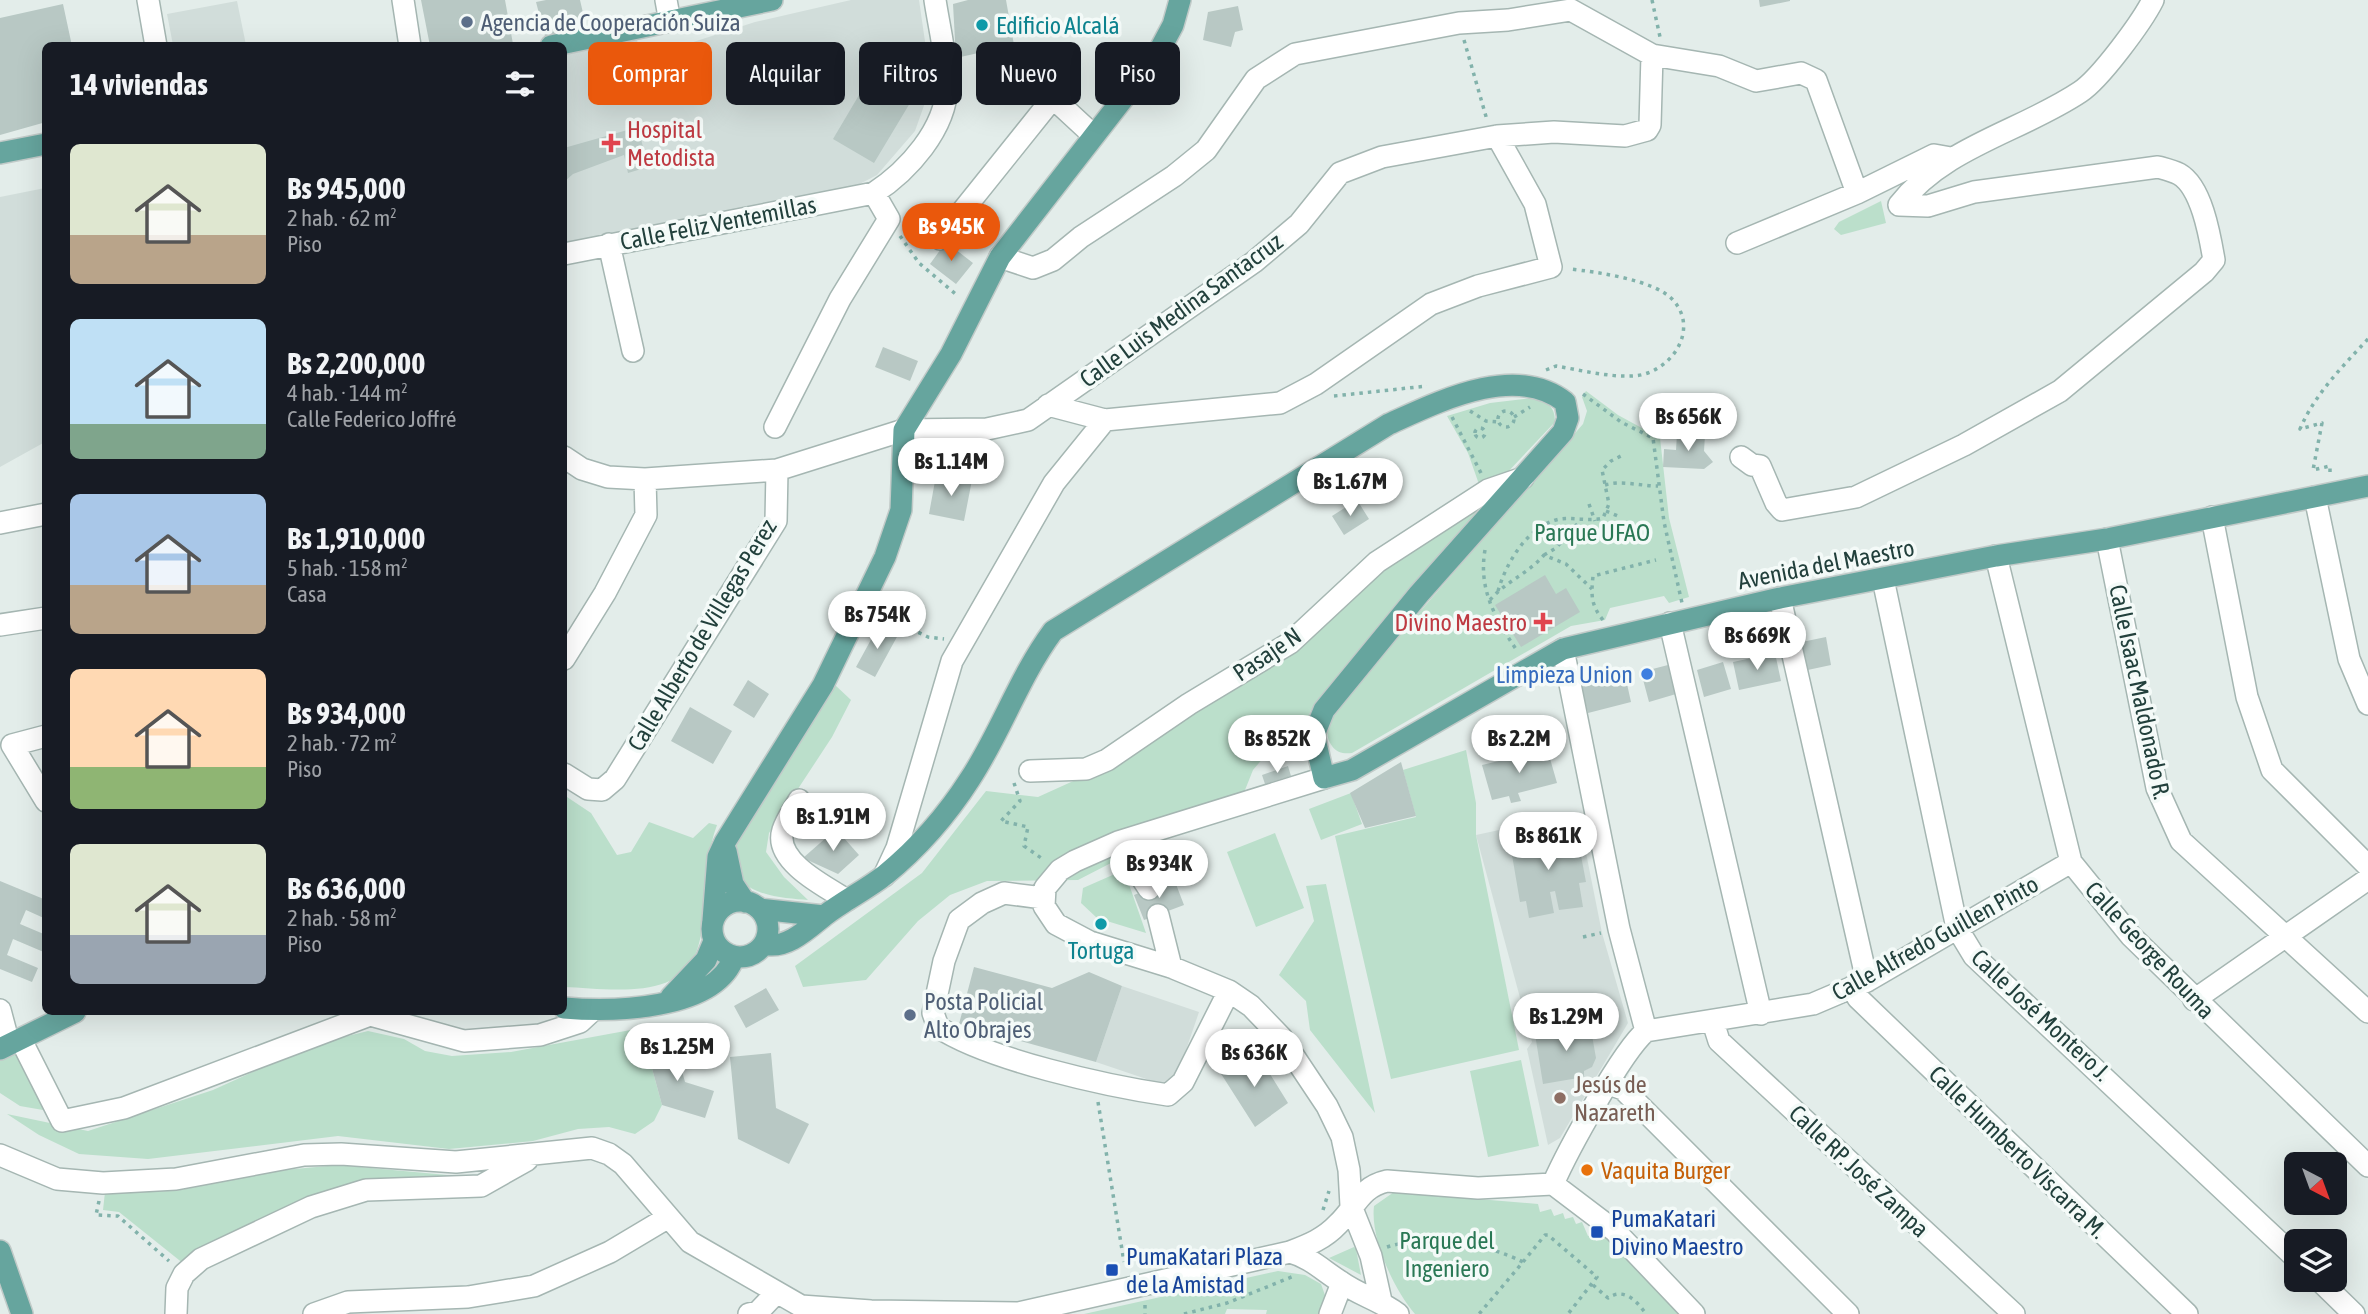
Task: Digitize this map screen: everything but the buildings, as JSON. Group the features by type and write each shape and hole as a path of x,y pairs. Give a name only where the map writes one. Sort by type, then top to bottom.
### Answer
{"main road":[{"path":"567,43 772,0"},
{"path":"666,1001 691,979 706,960 714,942 718,857 823,685 885,558 901,510 904,430 951,354 1000,257 1157,55 1173,25 1180,0"},
{"path":"0,153 42,145"},
{"path":"764,944 772,947 788,942 884,876 924,838 970,779 1033,659 1053,631 1389,424 1443,400 1514,385 1536,386 1551,391 1565,402 1568,418 1563,432 1324,710 1314,735 1324,778"},
{"name":"Avenida del Maestro","path":"1324,778 1352,769 1563,649 1780,598 1996,556 2107,539 2212,517 2322,486 2368,486"},
{"path":"714,942 726,954 734,957 751,955 764,944 768,926 733,884 725,842"},
{"path":"713,920 726,905 752,905 824,916"},
{"path":"567,1008 636,1008 689,996 712,984 730,968 734,957"},
{"path":"10,1045 69,1015"},
{"path":"0,1251 22,1314"}],"street":[{"path":"148,0 155,42"},
{"path":"403,0 409,42"},
{"path":"666,0 670,22"},
{"path":"775,427 840,299 889,219 874,193 909,164 942,117 947,86 935,0"},
{"path":"1741,457 1752,465 1760,466 1776,503 1782,510 1856,497 1964,445 2060,391 2204,272 2214,260 2208,225 2192,189 2182,175 2158,167 1974,192 1928,206 1899,205 1917,183 1953,158 2083,91 2102,71 2153,0"},
{"path":"1000,257 1033,268 1053,260 1081,237 1174,176 1206,150 1256,79 1295,54 1459,23 1508,20 1564,5 1658,55 1719,66 1756,81 1801,73 1809,75 1816,80 1857,193"},
{"name":"Calle Luis Medina Santacruz","path":"567,458 608,477 645,479 777,470 904,430 987,429 1028,420 1254,262 1299,224 1340,173 1382,157 1497,136 1554,132 1625,136 1647,130 1650,125 1658,55"},
{"path":"940,240 1053,98 1093,135"},
{"path":"1048,405 1105,421 1280,403 1316,384 1431,304 1478,286 1551,267 1535,204 1497,136"},
{"path":"1737,243 1857,193 1934,155 1953,158"},
{"name":"Calle Feliz Ventemillas","path":"567,253 874,193"},
{"path":"609,244 633,351"},
{"path":"884,876 897,848 952,661 1054,483 1105,421"},
{"name":"Calle Alberto de Villegas Perez","path":"567,776 588,789 602,790 615,779 776,521 777,470"},
{"name":"Pasaje N","path":"1030,771 1086,769 1107,760 1189,704 1290,643 1377,562 1488,491 1523,478"},
{"path":"567,654 605,593 646,515 645,479"},
{"path":"2322,486 2350,659 2368,705"},
{"path":"0,523 42,514"},
{"path":"2212,517 2247,697 2272,770 2368,866"},
{"name":"Calle Isaac Maldonado R.","path":"2107,539 2157,788 2168,818 2181,841 2368,1012"},
{"name":"Calle George Rouma","path":"1996,556 2071,862 2131,936 2368,1166"},
{"name":"Calle José Montero J.","path":"1883,579 1957,928 1974,956 2284,1247"},
{"name":"Calle Humberto Viscarra M.","path":"1780,598 1860,984 1868,1007 2187,1314"},
{"path":"0,625 42,619"},
{"path":"1678,621 1761,1014"},
{"path":"1553,1184 1609,1084 1639,1037 1647,1031 1619,929 1563,649"},
{"path":"42,737 12,745 42,794"},
{"path":"1324,778 1118,842 1060,870 1045,888 1043,898 1049,917 1070,933 1090,942 1171,967 1229,991 1251,1006 1281,1037 1327,1106 1342,1138 1349,1170 1351,1206 1371,1256 1381,1301"},
{"path":"799,800 782,832 784,850 797,869 847,900"},
{"path":"1118,842 1149,889"},
{"name":"Calle Alfredo Guillen Pinto","path":"1647,1031 1813,1004 1860,984 2071,862"},
{"path":"2194,1000 2368,879"},
{"path":"1043,898 1004,893 982,902 959,920 944,961 934,1021 950,1035 997,1054 1094,1080 1168,1095 1183,1082 1229,991"},
{"path":"1158,915 1171,967"},
{"path":"0,1010 10,1045 62,1121 124,1108 370,1015 464,1041 540,1035 580,1022 593,1010"},
{"name":"Calle RP. José Zampa","path":"1713,1022 1719,1041 2014,1314"},
{"path":"1609,1084 1623,1089 1848,1314"},
{"path":"0,1155 57,1179 103,1183 176,1179 304,1155 341,1154 456,1162 531,1157 592,1148 609,1154 638,1180 667,1218 690,1242 801,1306 1018,1313 1290,1252 1314,1243 1329,1233 1361,1193 1374,1184 1387,1181 1479,1188 1553,1184 1615,1231 1694,1314"},
{"path":"176,1314 177,1288 184,1274 201,1259 311,1207 366,1190 481,1186 515,1169 531,1157"},
{"path":"314,1314 348,1302 468,1297 534,1286 610,1252 667,1218"},
{"path":"1290,1252 1312,1260 1342,1283 1381,1301 1398,1314"},
{"path":"1330,1314 1342,1283"},
{"path":"2331,1292 2354,1314"},
{"path":"749,1314 758,1312 775,1293"}],"path":[{"path":"1653,0 1658,55"},
{"path":"1459,23 1488,123 1497,136"},
{"path":"889,219 919,263 973,308"},
{"path":"1544,370 1556,366 1632,376 1649,373 1667,365 1676,352 1683,331 1679,311 1672,299 1642,282 1551,267"},
{"path":"2322,486 2332,472 2330,466 2313,470 2322,423 2300,429 2308,410 2336,373 2368,339"},
{"path":"1321,397 1424,385 1436,388 1470,448 1488,491"},
{"path":"1579,390 1620,422 1654,438 1658,486 1678,621"},
{"path":"1468,410 1507,427 1514,417 1536,405"},
{"path":"1498,422 1503,411 1511,412 1514,417"},
{"path":"1482,428 1484,419"},
{"path":"1498,591 1510,561 1541,526 1560,519 1595,521 1603,518 1609,504 1602,470 1623,455"},
{"path":"1605,485 1617,481 1635,486 1658,486"},
{"path":"1589,504 1595,521"},
{"path":"1606,511 1618,516"},
{"path":"1490,600 1508,582 1529,572 1544,555 1556,548 1581,520"},
{"path":"1479,527 1488,536 1485,555 1493,615 1529,670"},
{"path":"1544,555 1566,564 1592,589"},
{"path":"1603,621 1593,608 1593,576 1656,560"},
{"path":"863,605 928,637 963,642"},
{"path":"1024,846 1028,827 1001,821 1020,801 1014,783 1022,771 1030,771"},
{"path":"1583,937 1602,933"},
{"path":"1094,1080 1124,1262"},
{"path":"103,1183 96,1215 118,1216 184,1274"},
{"path":"1318,1215 1327,1201 1330,1185"},
{"path":"1479,1314 1545,1235 1597,1277 1567,1314"},
{"path":"1381,1238 1385,1250 1403,1242 1433,1242 1490,1249 1523,1262"},
{"path":"1184,1314 1227,1303 1290,1275 1306,1278"},
{"path":"1593,1285 1608,1298 1616,1294 1625,1295 1637,1303 1646,1314"},
{"path":"1145,1303 1145,1314"}],"shaded area":[{"path":"851,0 919,0 925,42 859,42 859,105 924,105 915,131 877,175 848,190 567,247 567,54 588,50 588,105 712,105 712,42 693,42 755,22"},
{"path":"237,1 245,42 172,42 167,14"},
{"path":"42,189 42,444 0,467 0,197"},
{"path":"1578,813 1602,933 1628,1023 1560,1138 1548,1145 1527,1049 1532,1042 1476,835"},
{"path":"1122,986 1199,1012 1173,1088 1096,1062"}],"green space":[{"path":"1881,201 1886,223 1841,235 1834,229 1839,222"},
{"name":"Parque UFAO","path":"1586,391 1618,415 1660,438 1669,518 1689,597 1669,603 1664,596 1610,608 1605,620 1571,626 1352,753 1336,750 1328,738 1328,730 1340,704 1583,424 1587,411 1582,397"},
{"path":"1533,398 1549,405 1554,412 1555,422 1504,476 1481,490 1468,453 1447,416 1490,403"},
{"path":"1489,498 1311,710 1301,736 1304,760 1283,750 1270,750 1253,770 1243,795 1078,880 987,881 950,895 918,921 866,980 803,987 795,966 922,873 986,791 1038,797 1113,763 1356,587"},
{"path":"834,684 851,700 832,737 769,833 766,852 784,877 808,900 772,896 749,887 740,879 735,870 736,847 743,830"},
{"path":"1466,750 1476,803 1476,835 1519,1050 1391,1079 1335,836 1416,817 1403,770"},
{"path":"1351,793 1362,824 1321,840 1309,809"},
{"path":"567,797 591,813 617,855 631,852 649,822 693,838 709,823 717,825 710,851 703,924 696,953 687,969 657,986 619,990 567,987"},
{"path":"1275,833 1304,908 1256,927 1227,852"},
{"path":"1124,870 1146,933 1097,918 1081,903 1083,888"},
{"path":"1326,884 1375,1113 1310,1030 1306,1001 1279,975 1314,921 1306,886"},
{"path":"636,1029 647,1050 662,1105 654,1121 635,1134 609,1127 578,1129 533,1141 449,1149 338,1136 148,1159 79,1154 39,1135 7,1114 88,1131 213,1090 315,1044 368,1031 404,1039 425,1051 452,1056 511,1052"},
{"path":"18,1049 36,1084 43,1110 20,1106 0,1093 0,1057"},
{"path":"1521,1060 1539,1146 1488,1157 1470,1071"},
{"path":"338,1165 458,1176 456,1179 398,1183 184,1264 119,1212 103,1210 105,1192 175,1191 284,1170"},
{"name":"Parque del Ingeniero","path":"1394,1192 1538,1204 1540,1212 1551,1209 1554,1216 1563,1213 1565,1219 1573,1217 1576,1224 1582,1222 1588,1236 1593,1234 1596,1241 1610,1237 1683,1314 1415,1314 1392,1278 1376,1233 1374,1206"},
{"path":"1354,1247 1356,1249 1361,1275 1329,1258"},
{"path":"1278,1271 1305,1275 1321,1284 1326,1298 1322,1314 1266,1314 1267,1310 1227,1309 1225,1314 1084,1314"}],"place":[{"name":"Agencia de Cooperación Suiza","path":"467,22"},
{"name":"Edificio Alcalá","path":"982,25"},
{"name":"Hospital Metodista","path":"611,143"},
{"name":"Divino Maestro","path":"1543,622"},
{"name":"Limpieza Union","path":"1647,674"},
{"name":"Tortuga","path":"1101,924"},
{"name":"Posta Policial Alto Obrajes","path":"910,1015"},
{"name":"Jesús de Nazareth","path":"1560,1098"},
{"name":"Vaquita Burger","path":"1587,1170"},
{"name":"PumaKatari Divino Maestro","path":"1597,1232"},
{"name":"PumaKatari Plaza de la Amistad","path":"1112,1270"}]}
